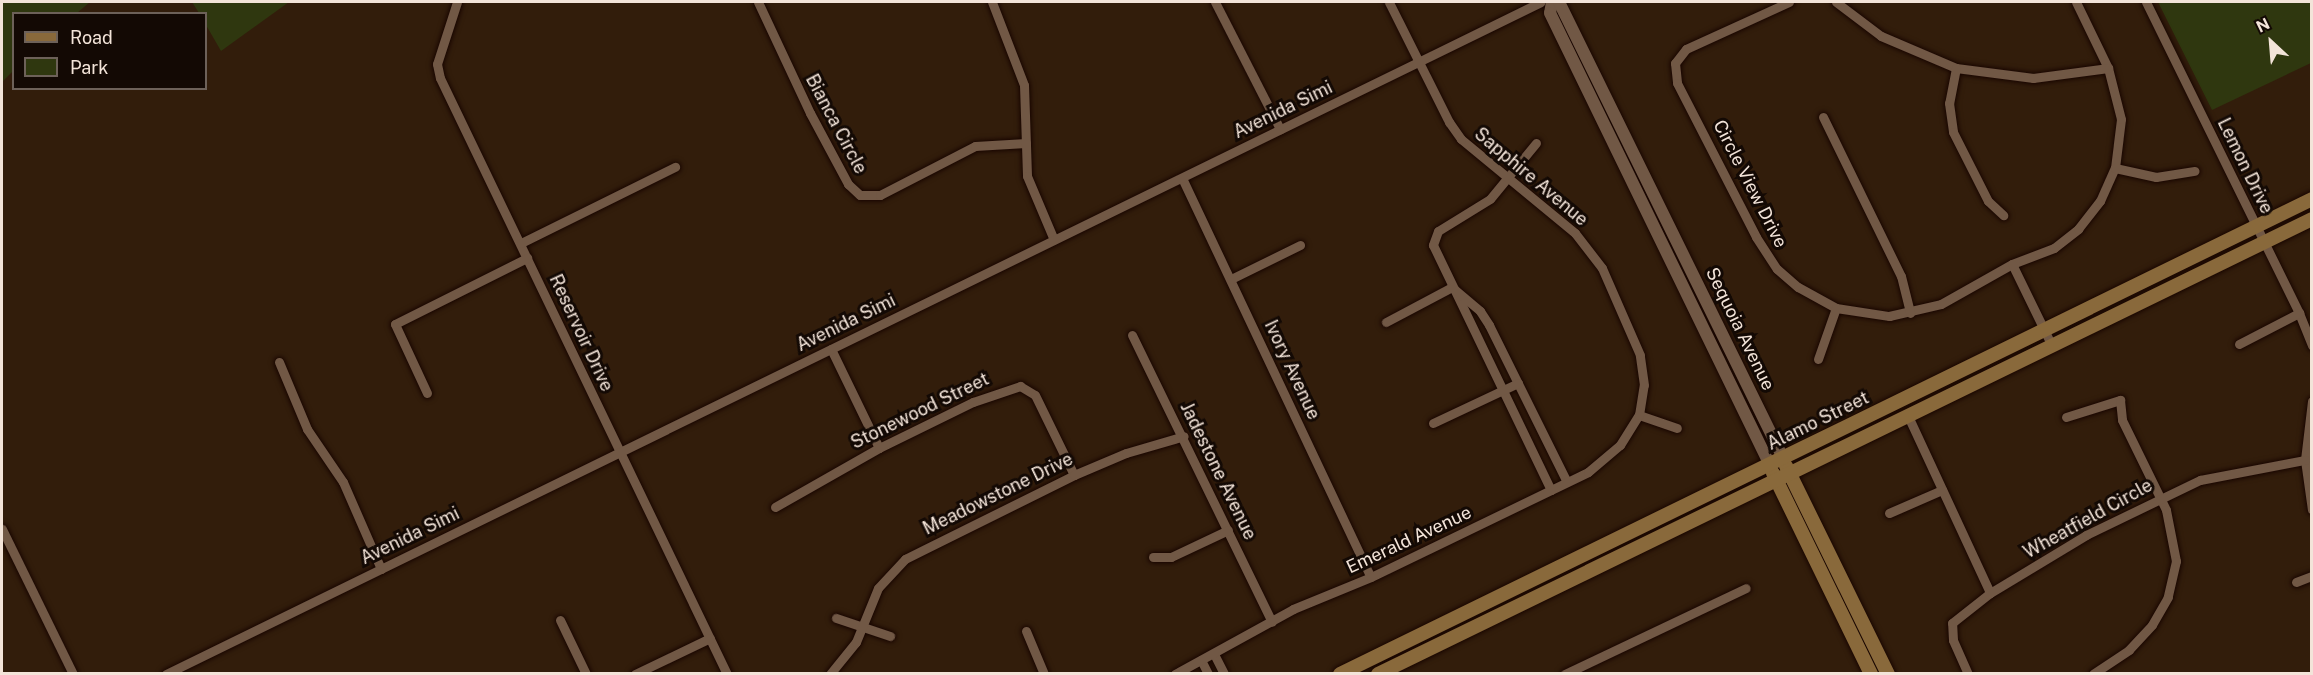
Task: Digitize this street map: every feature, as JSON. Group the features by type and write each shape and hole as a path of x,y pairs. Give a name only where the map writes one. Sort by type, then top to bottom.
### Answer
{"main road":[{"name":"Alamo Street","path":"1340,674 2312,199"},
{"name":"Alamo Street","path":"1378,674 2312,219"},
{"name":"Sequoia Avenue","path":"1783,459 1888,674"},
{"name":"Sequoia Avenue","path":"1770,465 1871,674"}],"street":[{"name":"Reservoir Drive","path":"458,2 438,71 727,674"},
{"name":"Bianca Circle","path":"758,2 810,113 848,184 860,195 880,195 975,146 1026,143"},
{"path":"992,2 1024,85 1026,143 1031,189 1054,240"},
{"path":"1215,2 1280,129"},
{"name":"Sapphire Avenue","path":"1389,2 1461,139 1575,233 1602,268 1640,355 1644,385 1639,415"},
{"name":"Avenida Simi","path":"166,674 1541,2"},
{"name":"Sequoia Avenue","path":"1551,2 1550,13 1770,465"},
{"name":"Sequoia Avenue","path":"1559,2 1783,459"},
{"name":"Circle View Drive","path":"1790,2 1686,49 1677,59 1674,72 1764,252 1798,287 1836,308 1871,315 1910,313 1941,304 2012,264 2054,248 2078,229 2100,201 2115,168 2121,119 2108,68 2076,2"},
{"path":"1836,2 1881,36 1956,68 2033,78 2108,68"},
{"name":"Lemon Drive","path":"2146,2 2265,242 2312,346"},
{"path":"1956,68 1949,103 1953,132 1988,201 2003,215"},
{"path":"1823,117 1901,276 1910,313"},
{"path":"1536,142 1507,178 1476,210 1445,227 1434,238 1436,252 1452,288 1551,490"},
{"path":"520,243 675,166"},
{"path":"2115,168 2156,177 2195,171"},
{"name":"Ivory Avenue","path":"1182,178 1232,279 1371,577"},
{"path":"1232,279 1300,245"},
{"path":"427,393 395,324 527,258"},
{"path":"2012,264 2052,346"},
{"path":"1386,322 1452,288"},
{"path":"1452,288 1480,311 1567,482"},
{"path":"1818,359 1836,308"},
{"path":"2238,344 2299,313"},
{"name":"Jadestone Avenue","path":"1132,335 1184,436 1272,622"},
{"path":"831,349 879,448"},
{"path":"279,362 307,429 343,482 381,569"},
{"path":"1433,423 1518,383"},
{"name":"Stonewood Street","path":"775,507 879,448 973,402 1020,386 1035,395 1074,475"},
{"path":"2066,417 2120,400 2122,420 2160,498 2176,561 2168,597 2144,636 2093,674"},
{"path":"2312,401 2305,459 2312,510"},
{"path":"1639,415 1677,428"},
{"name":"Emerald Avenue","path":"1175,674 1272,622 1567,482 1607,459 1639,415"},
{"path":"1908,416 1990,593"},
{"name":"Meadowstone Drive","path":"830,674 849,653 878,588 905,559 1074,475 1126,453 1184,436"},
{"name":"Wheatfield Circle","path":"1968,674 1953,640 1952,623 1990,593 2086,535 2200,480 2305,459"},
{"path":"1889,513 1942,490"},
{"path":"2,530 73,674"},
{"path":"1153,557 1171,557 1228,530"},
{"path":"2296,582 2312,576"},
{"path":"1565,674 1577,671 1746,588"},
{"path":"836,618 890,636"},
{"path":"560,620 586,674"},
{"path":"1026,631 1044,674"},
{"path":"635,674 710,638"},
{"path":"1214,654 1224,674"},
{"path":"1201,660 1208,674"}],"green space":[{"path":"2,2 90,2 78,12 12,12 12,72 2,82"},
{"path":"192,2 289,2 221,51 207,27 207,12 198,12"},
{"path":"2158,2 2311,2 2311,63 2212,110"}]}
